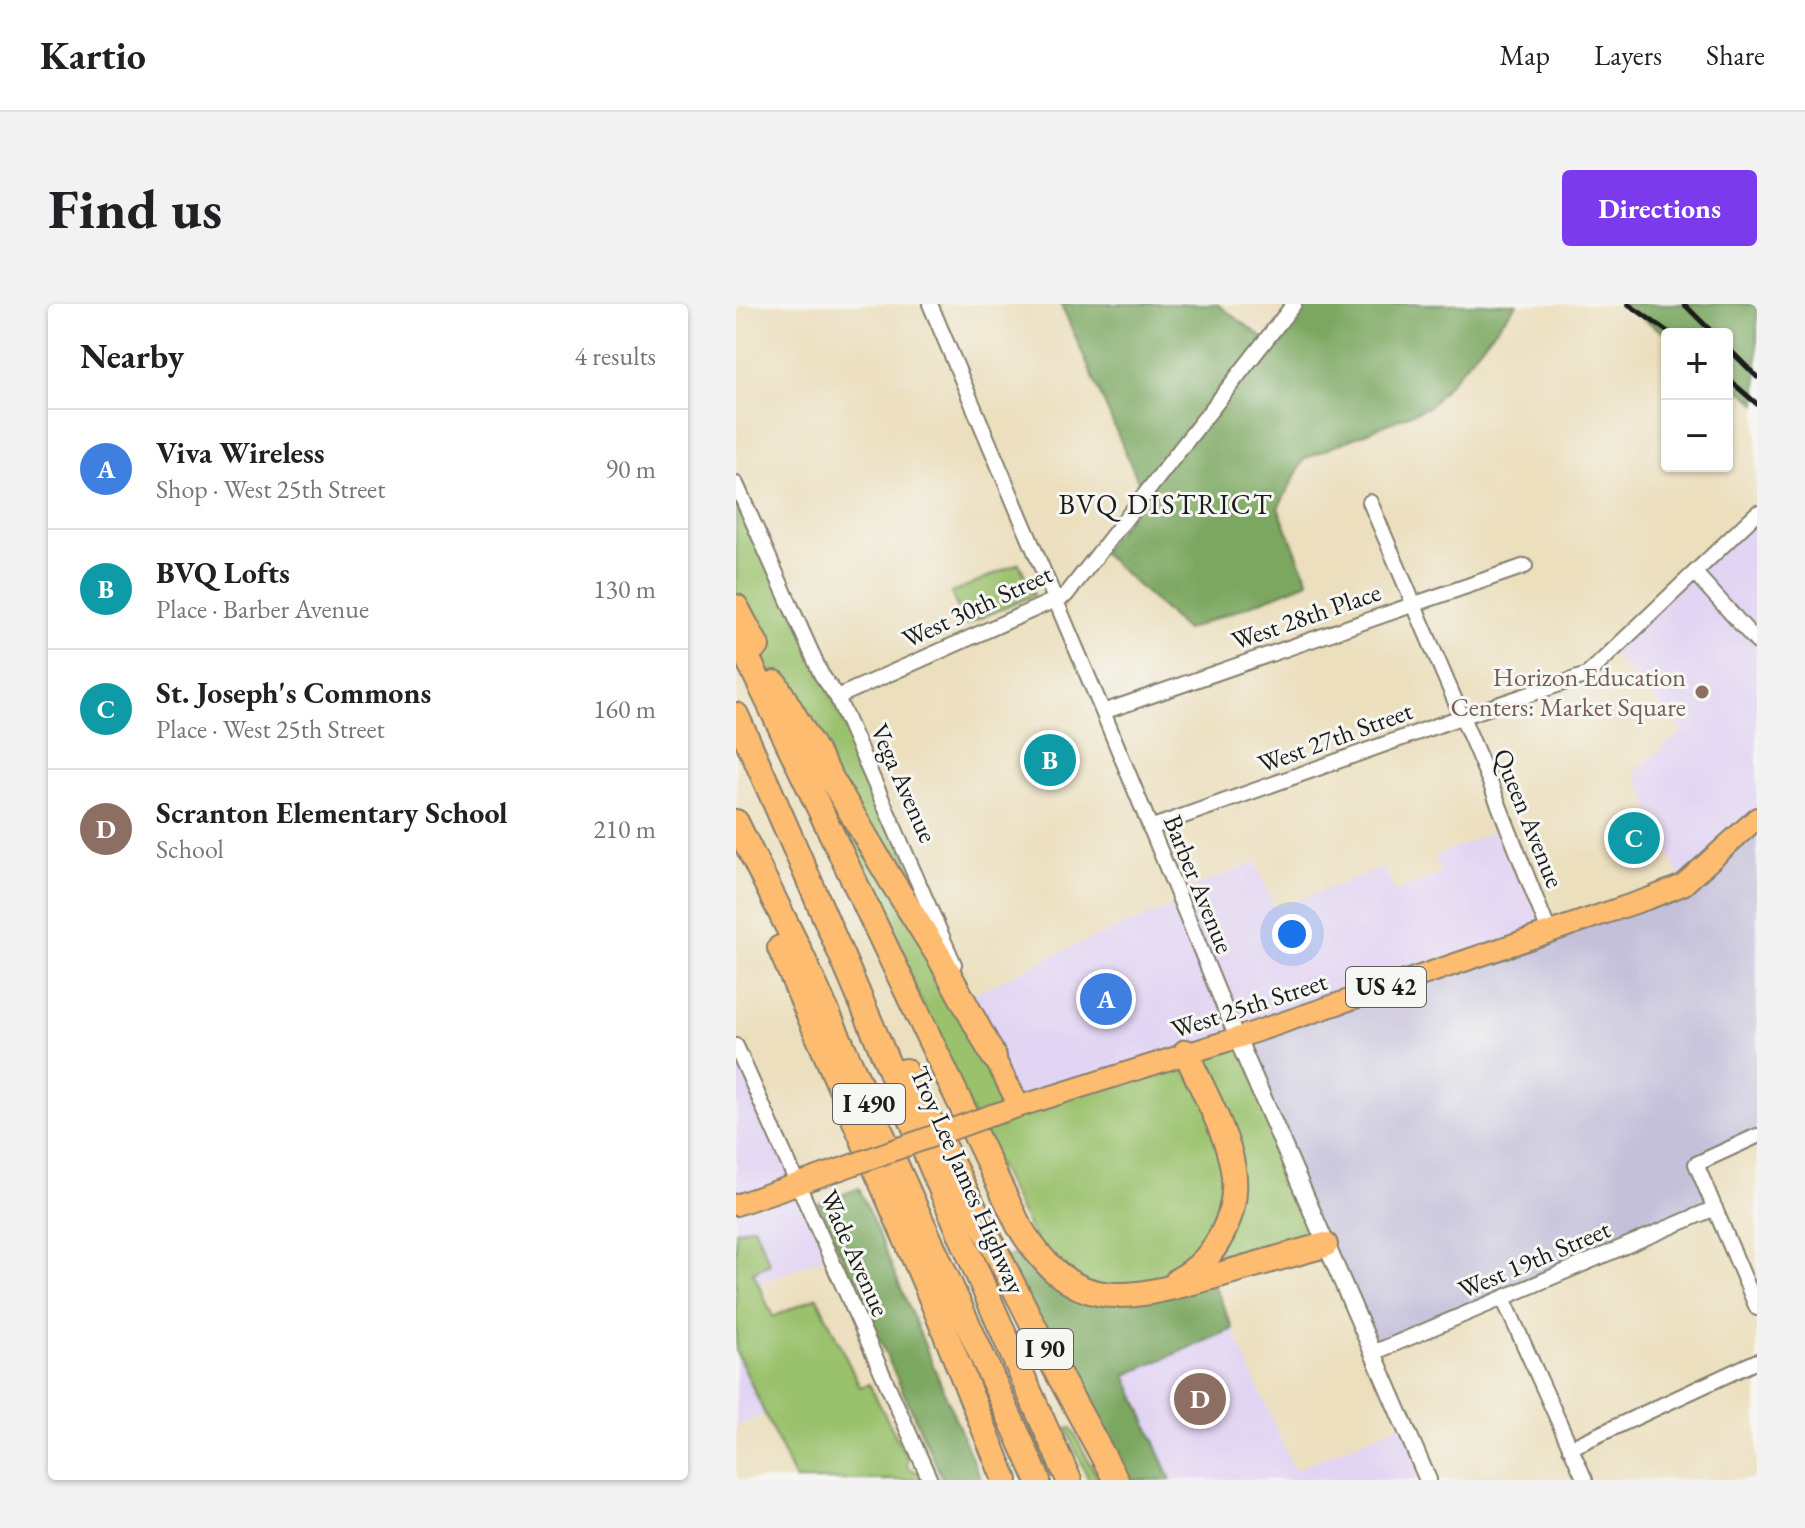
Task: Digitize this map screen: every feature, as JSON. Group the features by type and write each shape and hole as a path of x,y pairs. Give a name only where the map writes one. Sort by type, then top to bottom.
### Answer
{"highway":[{"path":"736,607 784,699 891,880 917,918 994,1057"},
{"path":"736,634 962,1110 1032,1248 1050,1269 1082,1289 1122,1297 1153,1293 1325,1245"},
{"name":"I 90","path":"736,715 820,900 1055,1368 1116,1480"},
{"name":"I 490","path":"736,822 799,950 1038,1480"},
{"path":"736,837 1005,1480"},
{"name":"Troy Lee James Highway","path":"820,900 910,1120 1069,1480"},
{"path":"1153,1293 1185,1276 1203,1262 1219,1241 1233,1196 1233,1169 1225,1143 1186,1052"},
{"path":"943,1329 995,1480"}],"main road":[{"name":"West 25th Street","path":"736,1205 992,1115 1237,1038 1683,885 1757,818"},
{"name":"Vega Avenue","path":"994,1057 1019,1106"}],"street":[{"name":"Barber Avenue","path":"930,304 1237,1038 1428,1480"},
{"name":"West 30th Street","path":"837,697 1056,600 1069,591 1294,304"},
{"name":"Vega Avenue","path":"736,484 821,674 837,697 994,1057"},
{"name":"Queen Avenue","path":"1370,502 1549,932"},
{"name":"West 27th Street","path":"1150,828 1587,675 1757,513"},
{"name":"West 28th Place","path":"1103,712 1525,566"},
{"path":"1695,573 1757,642"},
{"name":"Wade Avenue","path":"736,1046 930,1480"},
{"path":"1757,1136 1696,1164 1757,1308"},
{"name":"West 19th Street","path":"1373,1353 1715,1208"},
{"path":"1503,1298 1585,1480"},
{"path":"1570,1448 1757,1361"}],"shaded area":[{"name":"Horizon Education Centers: Market Square","path":"1757,513 1757,827 1683,885 1635,772 1683,730 1611,653"},
{"path":"1506,826 1549,932 1019,1106 969,996 1069,948 1181,903 1177,894 1255,862 1275,909 1384,867 1395,892 1441,874 1434,857"},
{"path":"1757,827 1757,1136 1696,1164 1715,1208 1373,1353 1237,1038 1650,898"},
{"path":"743,1062 830,1255 736,1293 736,1066"},
{"path":"1233,1329 1294,1470 1403,1423 1427,1480 1171,1480 1126,1374"},
{"path":"736,1348 766,1414 736,1427"}],"green space":[{"path":"1061,304 1217,304 1266,340 1294,304 1517,304 1430,406 1304,459 1278,508 1309,582 1186,630 1101,552 1145,497"},
{"path":"1622,304 1757,304 1757,404 1733,383 1733,328 1661,328 1661,331"},
{"path":"736,484 1019,1106 1237,1038 1325,1245 1122,1297 1050,1269 975,1120 784,699 736,607"},
{"path":"1019,563 1034,595 965,625 951,593"},
{"path":"859,1188 981,1480 943,1480 818,1204"},
{"path":"754,1226 770,1264 753,1272 773,1317 817,1297 860,1387 869,1384 907,1458 907,1467 919,1473 922,1480 795,1480 736,1351 736,1231"},
{"path":"1032,1248 1082,1289 1211,1277 1233,1329 1126,1375 1171,1480 1116,1480 1000,1260"},
{"path":"1071,1428 1099,1480 1089,1480 1066,1429"}],"railway":[{"path":"1628,304 1662,328"},
{"path":"1684,304 1708,328"},
{"path":"1733,353 1757,377"},
{"path":"1733,383 1757,404"}],"place":[{"name":"Horizon Education Centers: Market Square","path":"1702,692"},
{"name":"BVQ Lofts","path":"1050,760"},
{"name":"St. Joseph's Commons","path":"1634,838"},
{"name":"Viva Wireless","path":"1106,999"},
{"name":"Scranton Elementary School","path":"1200,1399"}],"district":[{"name":"BVQ DISTRICT","path":"1166,504"}]}
